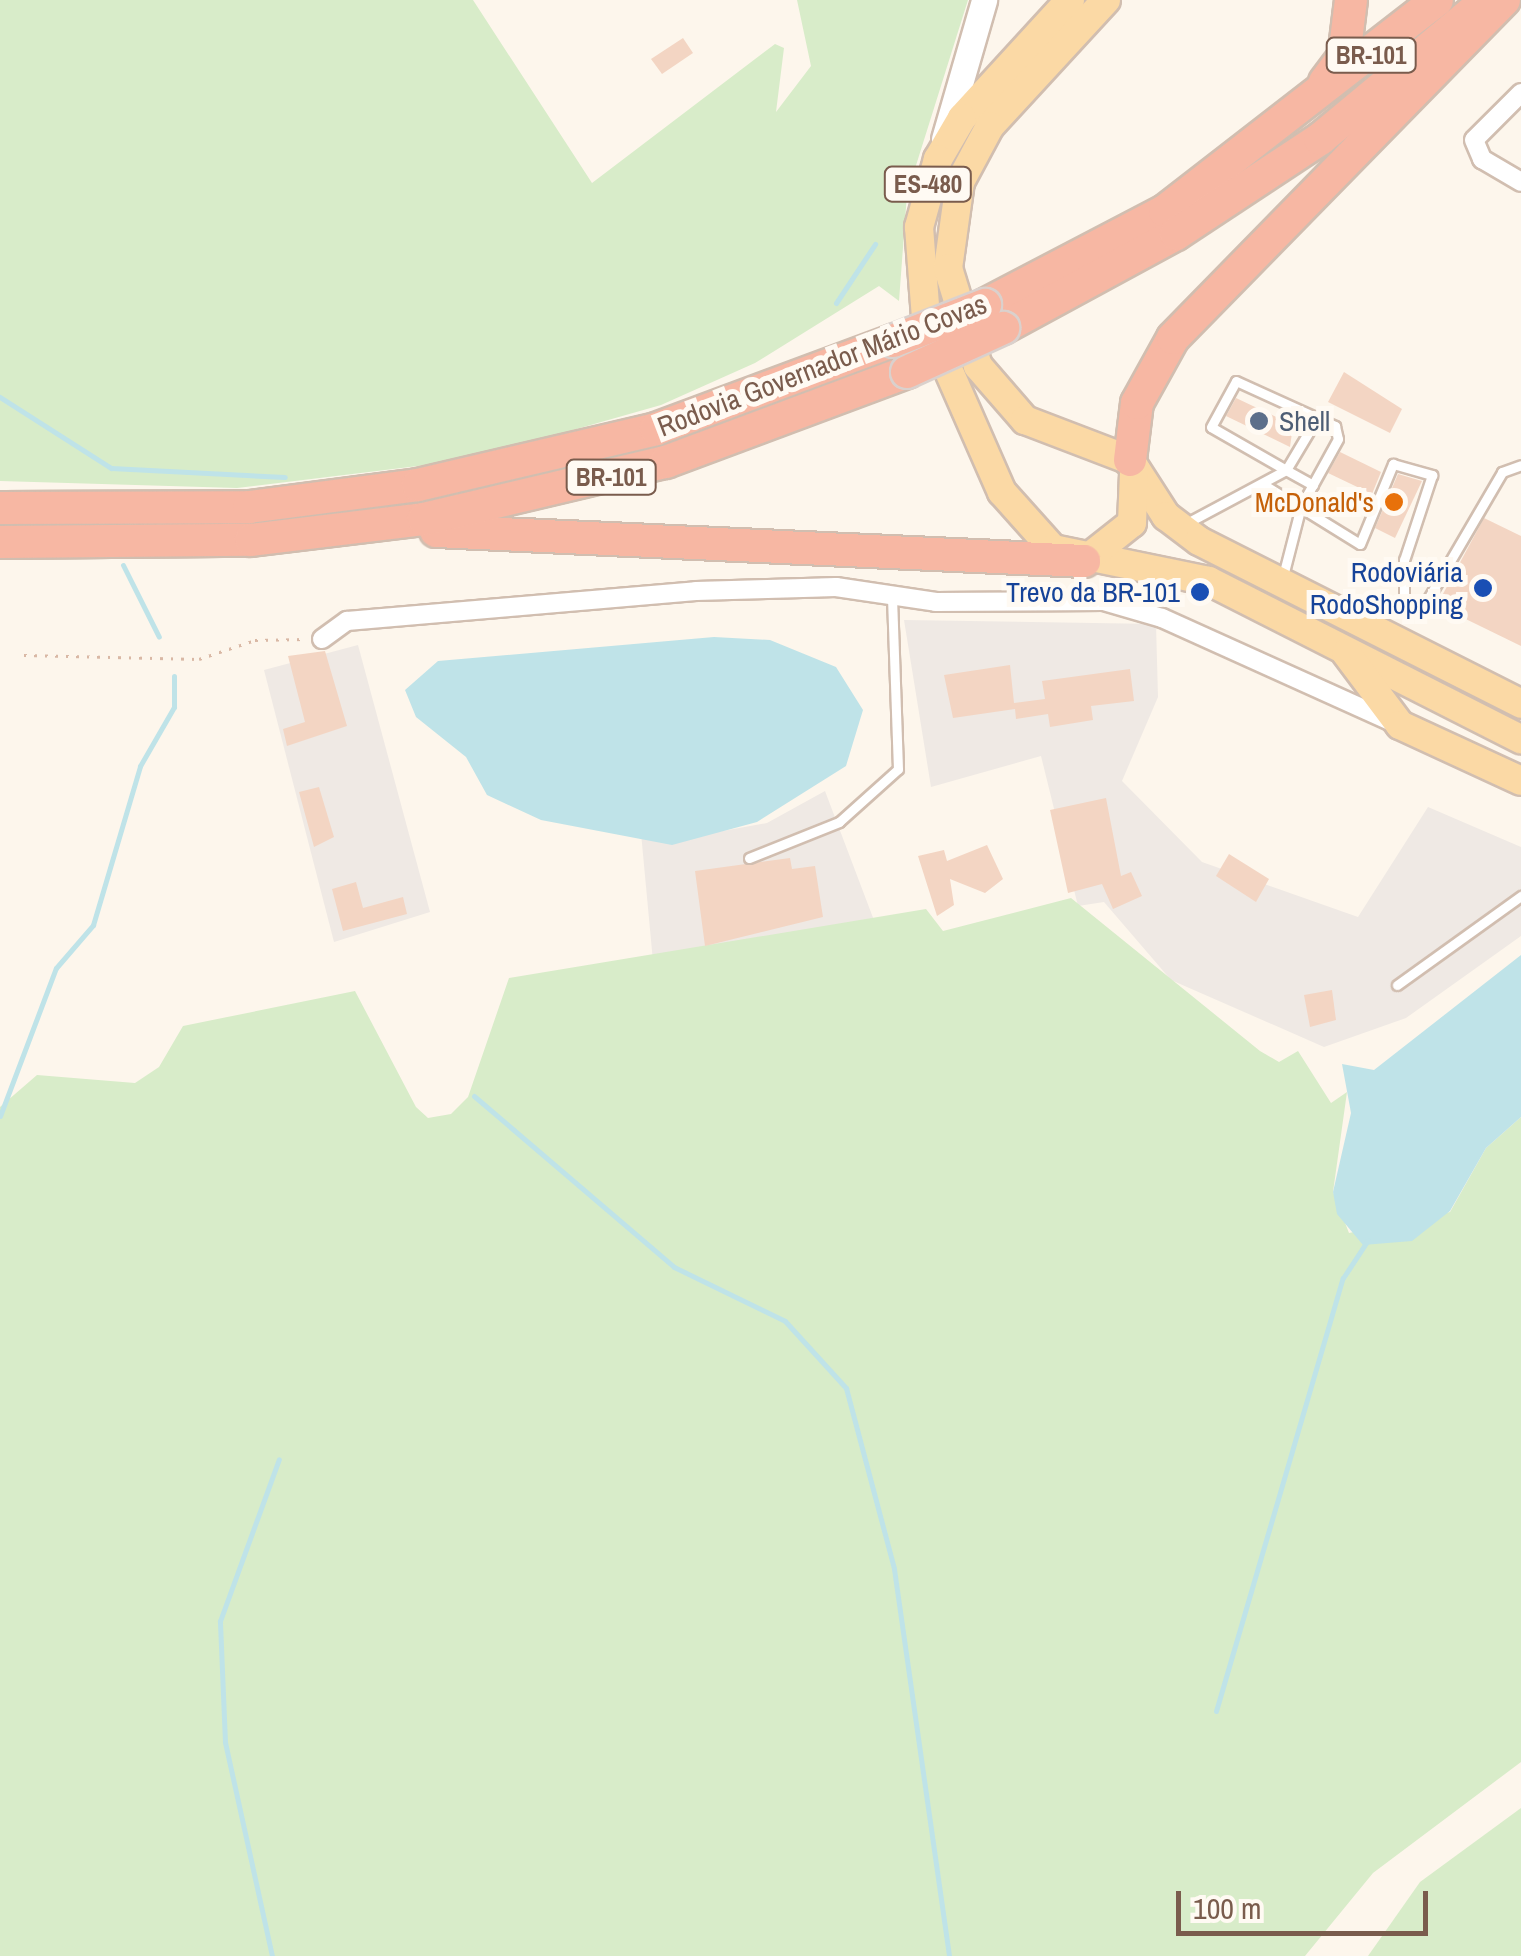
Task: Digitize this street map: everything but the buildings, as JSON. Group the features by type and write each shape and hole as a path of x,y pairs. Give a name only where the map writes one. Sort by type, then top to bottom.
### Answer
{"highway":[{"path":"1304,110 1344,57 1352,0"},
{"name":"Rodovia Governador Mário Covas","path":"0,542 302,536 604,479 906,372 1165,211 1304,110 1438,0"},
{"name":"Rodovia Governador Mário Covas","path":"0,508 249,506 462,477 686,420 893,340 994,317 1176,234 1320,139 1486,0"},
{"path":"1130,460 1136,403 1173,338 1504,0"},
{"path":"302,536 552,532 1084,560"}],"main road":[{"path":"938,159 984,0"},
{"name":"ES-480","path":"1070,0 977,100 938,159 919,227 926,319 1002,492 1034,538 1084,560 1209,581 1521,739"},
{"name":"ES-480","path":"1106,0 978,144 954,203 948,268 964,332 998,396 1037,426 1130,460"},
{"path":"1130,460 1178,527 1282,585 1521,704"},
{"path":"1084,560 1132,523 1130,460"},
{"path":"1342,648 1400,725 1521,781"}],"street":[{"path":"1521,93 1474,140 1482,159 1521,182"},
{"path":"322,639 347,621 696,591 1124,604 1400,725"}],"lane":[{"path":"1282,585 1301,506 1313,485 1338,438 1334,426 1246,382 1234,384 1211,427 1313,485"},
{"path":"1178,527 1266,486 1286,470 1317,418"},
{"path":"1266,486 1360,544 1393,464 1432,475 1404,560 1404,595"},
{"path":"1425,604 1502,472 1521,465"},
{"path":"749,858 839,822 898,768 892,595"},
{"path":"1397,985 1521,896"}],"path":[{"path":"24,655 199,658 255,640 322,639"}],"shaded area":[{"path":"904,620 1156,624 1158,697 1122,781 1202,862 1358,917 1428,807 1521,847 1521,936 1406,1018 1324,1047 1171,980 1104,902 1078,906 1041,756 931,787"},
{"path":"358,645 430,912 334,942 264,670"},
{"path":"825,791 886,952 655,983 641,833 689,837 767,823"}],"green space":[{"path":"0,0 473,0 592,183 775,44 784,48 776,112 811,66 797,0 968,0 907,194 899,301 879,286 755,363 661,405 467,460 237,488 0,481"},
{"path":"1071,898 1260,1051 1279,1062 1298,1051 1331,1103 1347,1092 1333,1192 1349,1233 1450,1212 1486,1148 1521,1117 1521,1762 1373,1873 1305,1956 0,1956 0,1107 37,1075 135,1083 159,1067 183,1026 355,991 416,1107 428,1118 451,1114 468,1097 509,978 926,909 943,931"},
{"path":"1521,1808 1521,1956 1368,1956 1420,1882"}],"water":[{"path":"714,637 770,640 836,667 863,710 846,766 757,822 672,845 541,820 487,795 466,757 416,717 405,690 438,661"},
{"path":"1521,955 1521,1117 1486,1148 1450,1211 1412,1241 1363,1245 1337,1214 1333,1192 1351,1113 1342,1064 1374,1070"}],"waterway":[{"path":"836,303 875,244"},
{"path":"0,397 111,468 285,477"},
{"path":"689,434 727,422"},
{"path":"594,463 631,451"},
{"path":"359,509 466,492"},
{"path":"123,565 159,637"},
{"path":"0,1116 56,968 93,925 140,766 174,707 174,676"},
{"path":"474,1096 674,1267 785,1321 846,1388 894,1569 949,1956"},
{"path":"1216,1711 1343,1278 1368,1240"},
{"path":"272,1956 225,1742 220,1621 279,1459"}],"place":[{"name":"Shell","path":"1259,421"},
{"name":"McDonald's","path":"1394,502"},
{"name":"Rodoviária RodoShopping","path":"1483,588"},
{"name":"Trevo da BR-101","path":"1200,592"}]}
